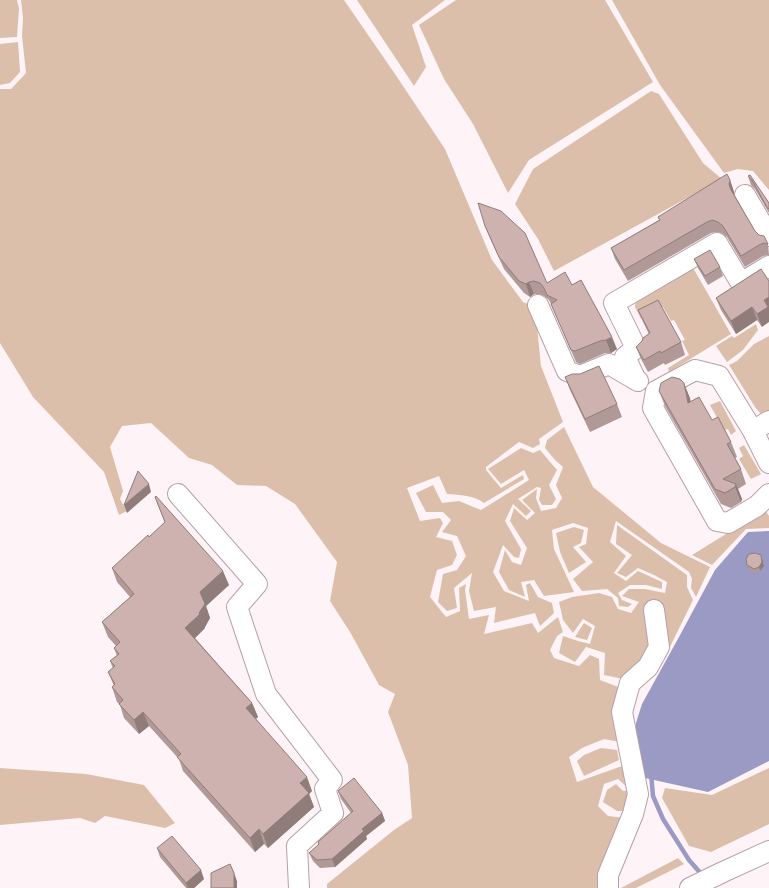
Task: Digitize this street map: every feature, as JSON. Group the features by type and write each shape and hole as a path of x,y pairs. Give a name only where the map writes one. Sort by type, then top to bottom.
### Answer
{"street":[{"path":"745,195 769,236"},
{"path":"636,380 626,357 636,348 614,303 717,243 741,283 769,266"},
{"path":"538,305 567,371 580,376 609,364 656,391"},
{"path":"656,391 695,370 719,376 761,426 769,463"},
{"path":"656,391 653,408 718,521 728,523 757,506 769,494"},
{"path":"178,494 257,584 236,607 266,694 332,780 325,790 333,814 298,846 299,888"},
{"path":"608,888 608,875 633,814 638,794 622,712 630,683 648,667 659,647 654,610"},
{"path":"690,888 769,851"}],"shaded area":[{"path":"0,0 17,0 19,9 17,37 0,38"},
{"path":"21,0 344,0 445,149 492,260 523,302 535,307 541,366 563,422 539,439 540,444 533,448 519,442 486,467 486,470 501,488 523,475 524,479 484,503 471,497 447,494 439,476 407,488 420,521 440,518 443,523 436,537 452,541 457,555 452,565 437,570 430,597 446,617 460,611 459,588 466,584 465,590 469,619 489,615 484,634 532,623 538,633 558,617 563,632 557,636 550,650 554,658 579,666 590,655 599,659 600,680 621,688 620,742 604,739 582,748 569,757 577,782 625,765 627,787 618,779 604,784 598,806 608,816 625,818 597,878 599,888 327,888 327,884 394,830 412,818 408,765 388,712 395,694 379,685 350,632 330,601 337,562 295,504 266,486 237,485 212,465 189,458 151,423 122,426 110,447 123,491 120,499 127,511 119,515 104,472 33,397 0,343 0,89 11,89 26,73 22,36 23,18"},
{"path":"357,0 445,0 412,25 426,67 414,86"},
{"path":"456,0 605,0 653,82 529,160 508,193 473,124 444,79 419,25"},
{"path":"612,0 769,0 769,190 753,171 738,169 724,173 660,85"},
{"path":"18,42 20,72 10,83 0,85 0,44"},
{"path":"651,91 659,94 703,163 722,179 554,271 538,239 515,204 533,169"},
{"path":"692,266 731,334 669,372 668,368 689,355 682,341 685,340 674,320 671,321 663,307 641,319 635,307 636,298"},
{"path":"756,324 758,330 743,350 727,362 716,346 732,336 734,338"},
{"path":"769,336 769,411 767,413 760,413 729,365 737,361 754,344"},
{"path":"720,401 736,431 731,435 728,429 724,430 710,405"},
{"path":"564,427 593,487 661,543 710,567 696,597 691,588 692,579 689,572 616,521 610,542 626,556 614,573 626,581 638,571 662,582 662,589 646,585 630,585 618,593 622,600 632,604 628,607 619,606 618,598 607,589 582,591 573,579 593,562 579,547 586,544 588,528 573,523 552,530 554,549 574,592 544,596 534,580 521,582 525,597 509,590 499,572 505,550 512,562 521,565 527,548 510,521 514,508 527,520 535,513 522,500 537,489 536,498 541,511 556,508 562,498 556,485 563,467 545,448 547,440"},
{"path":"744,445 761,474 751,479 739,459 743,456 739,448"},
{"path":"521,448 533,453 540,450 557,470 549,485 556,499 552,505 542,505 539,500 541,488 537,487 518,499 531,511 526,516 513,504 505,521 521,549 519,558 514,557 503,545 493,572 504,591 529,601 526,585 530,583 538,597 552,603 554,613 540,626 535,613 494,623 496,607 474,611 469,591 472,573 454,588 457,608 447,611 438,602 443,574 457,570 466,556 457,536 442,532 451,520 443,512 426,512 416,493 433,485 442,503 459,501 481,510 529,480 524,470 501,484 488,469"},
{"path":"765,510 769,516 769,528 746,529 712,565 692,555"},
{"path":"617,525 687,575 687,587 693,600 665,657 623,679 604,675 605,653 586,647 575,662 559,653 563,636 590,644 595,626 583,619 573,633 563,620 559,602 572,597 599,593 612,597 618,609 631,613 639,602 622,596 629,589 645,589 665,593 667,582 638,568 626,577 617,573 632,555 616,544"},
{"path":"574,527 584,530 581,543 573,547 586,562 569,573 560,552 556,533"},
{"path":"584,623 592,628 587,640 575,637"},
{"path":"601,748 617,750 619,760 584,776 577,761 584,755"},
{"path":"0,768 86,774 144,785 175,823 165,828 105,816 95,823 80,818 0,825"},
{"path":"769,768 769,824 711,852 689,846 662,798 665,788 712,795"},
{"path":"616,784 623,791 631,790 632,811 617,811 603,802 607,790"},
{"path":"678,858 684,864 636,888 621,888"}],"water":[{"path":"769,531 769,761 708,792 645,778 636,753 636,723 642,704 715,570 748,532"}],"building":[{"path":"727,174 730,180 729,184 731,190 755,231 759,235 764,236 768,244 764,243 759,245 741,256 723,226 712,220 624,270 611,248 660,220 658,217"},
{"path":"750,175 769,203 768,209 752,180 748,176"},
{"path":"478,203 501,211 525,233 547,283 565,272 572,285 581,280 612,337 575,351 571,350 551,304 557,300 547,295 540,283 534,281 526,284 519,281 499,257 485,226"},
{"path":"710,250 720,267 705,276 694,259"},
{"path":"761,269 769,281 769,297 764,300 768,307 757,314 752,307 731,321 716,298"},
{"path":"658,300 681,342 644,360 636,347 643,338 650,333 638,310"},
{"path":"599,366 617,404 585,419 565,377 572,374 580,374"},
{"path":"672,377 680,379 684,383 688,403 699,397 712,420 718,417 731,442 727,444 741,469 723,479 736,484 735,487 725,493 715,489 659,391 661,383"},
{"path":"138,471 149,484 124,505"},
{"path":"156,496 223,571 200,592 205,604 199,613 200,614 185,628 252,703 246,708 307,777 300,783 309,793 263,834 259,829 250,838 177,757 181,754 143,712 134,720 119,704 123,700 112,687 115,684 108,672 115,666 110,661 119,654 114,648 120,642 102,622 134,594 112,568 148,535 149,537 165,522 155,497"},
{"path":"755,553 761,555 762,562 759,567 754,569 747,565 746,559 749,554"},
{"path":"354,778 382,813 362,829 364,831 332,859 317,860 309,853 319,844 318,842 353,811 338,791"},
{"path":"172,836 201,870 186,883 157,848"},
{"path":"230,864 234,873 234,888 211,888 211,873"}],"waterway":[{"path":"651,773 653,796 663,819 689,860 703,876"}]}
